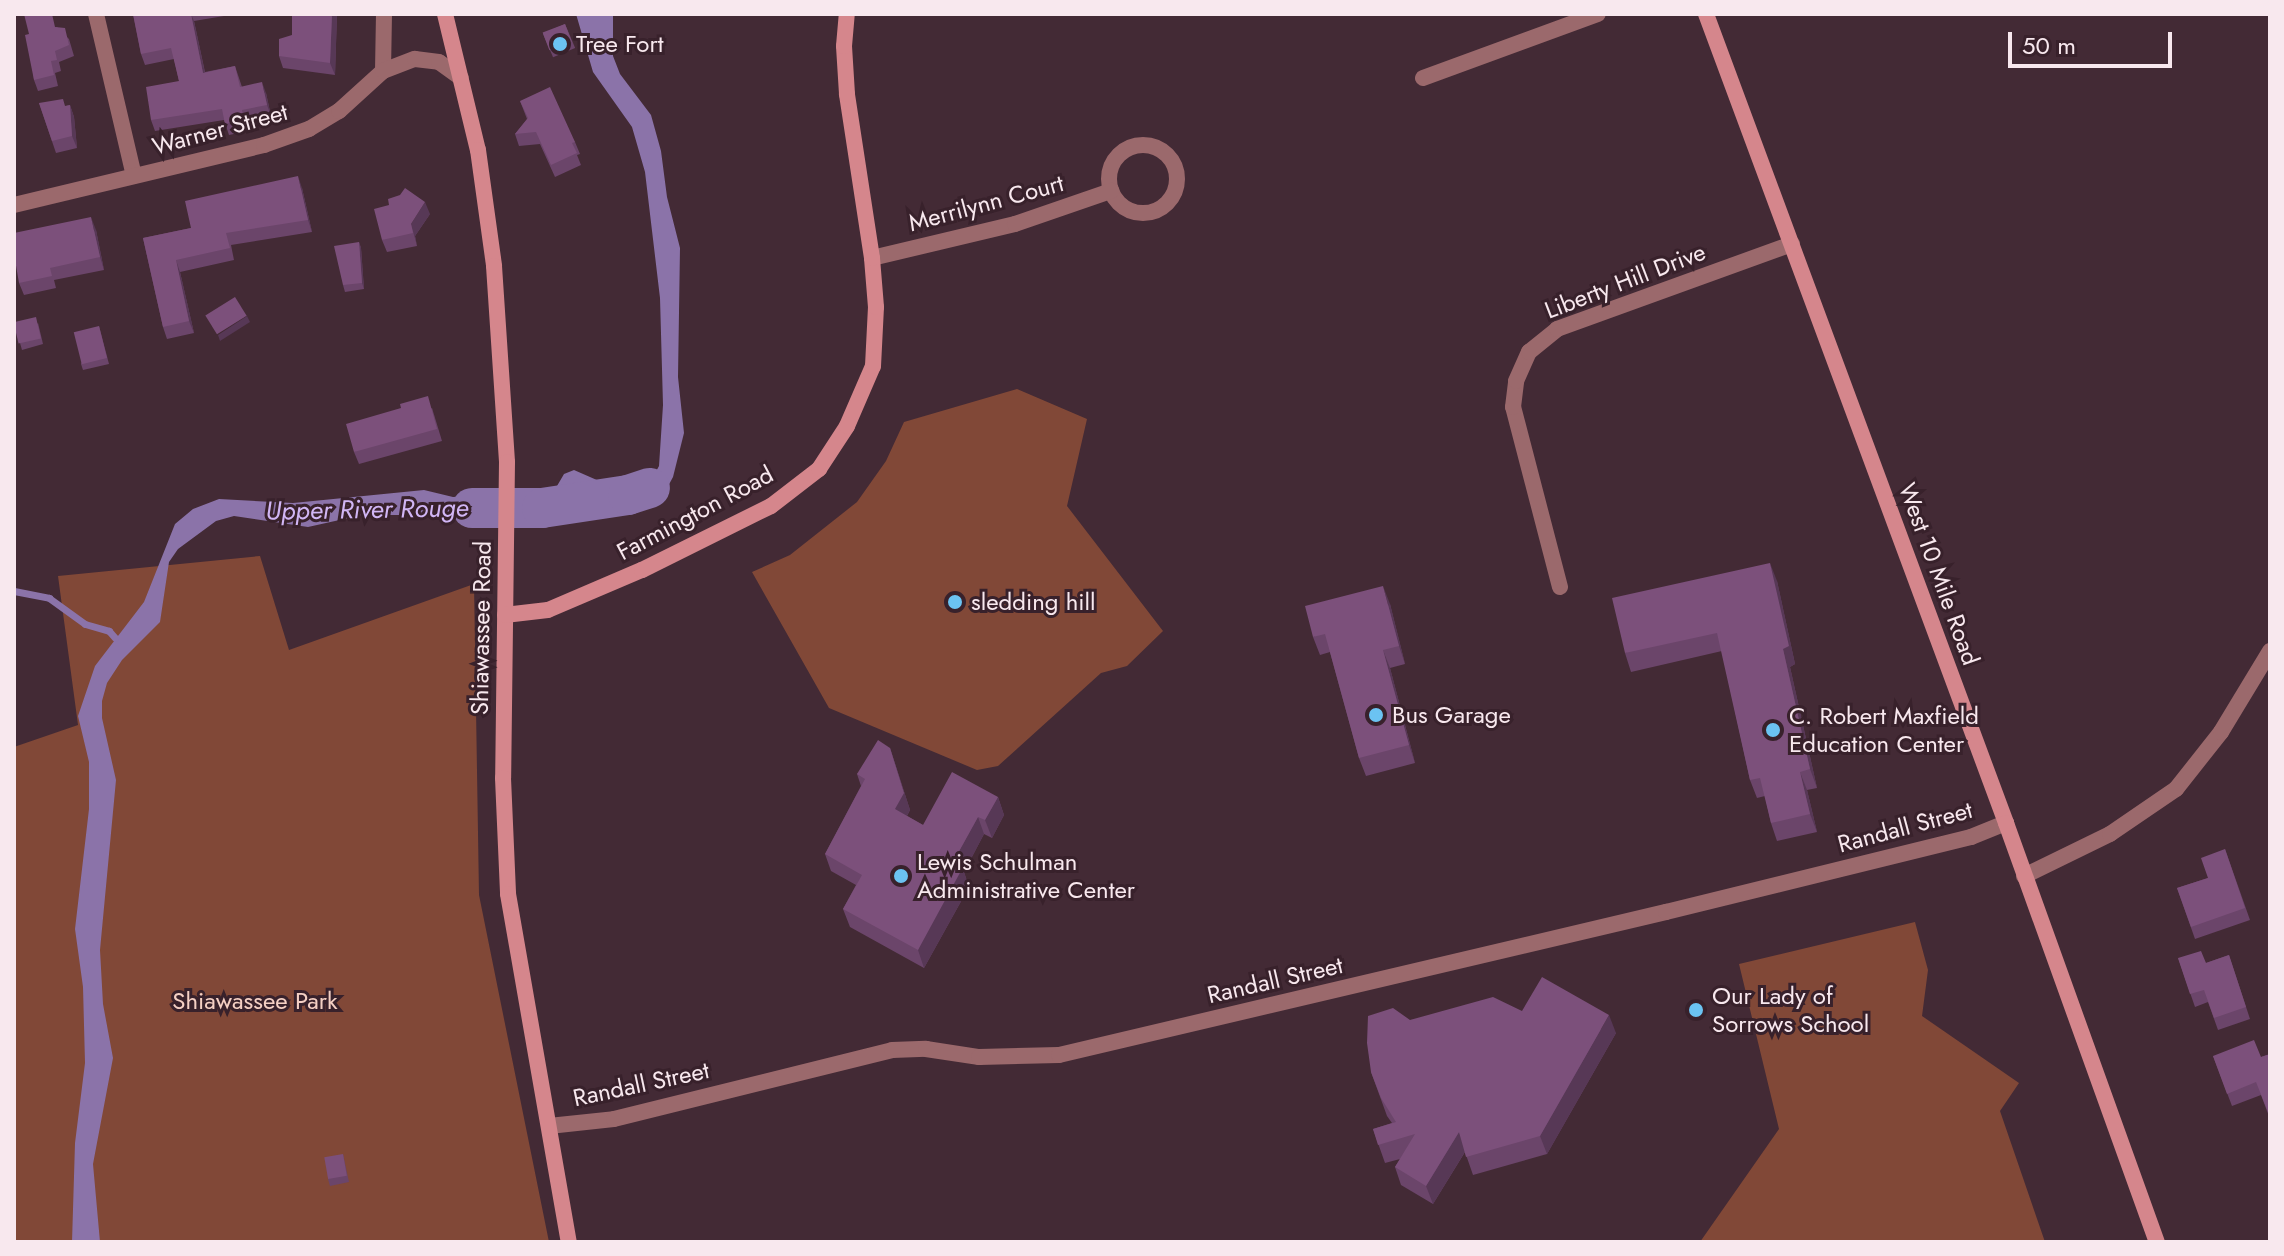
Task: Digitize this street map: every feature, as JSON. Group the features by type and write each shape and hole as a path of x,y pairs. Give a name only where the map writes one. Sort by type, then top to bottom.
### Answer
{"street":[{"path":"96,14 134,176"},
{"path":"383,71 384,14"},
{"name":"Shiawassee Road","path":"445,14 478,150 494,266 507,462 503,778 508,894 569,1242"},
{"name":"Farmington Road","path":"505,615 548,610 642,570 771,506 819,469 847,426 873,366 876,307 872,258 847,94 844,46 847,14"},
{"path":"1423,78 1598,14"},
{"name":"West 10 Mile Road","path":"1706,14 2006,823 2157,1242"},
{"name":"Warner Street","path":"14,205 264,145 309,129 339,111 383,71 415,59 428,58 461,78"},
{"path":"1133,147 1155,147 1171,160 1176,170 1175,193 1160,210 1137,213 1126,209 1111,191 1111,169 1124,151 1133,147"},
{"name":"Merrilynn Court","path":"872,258 1015,224 1111,191"},
{"name":"Liberty Hill Drive","path":"1560,587 1513,407 1516,381 1529,352 1557,329 1792,244"},
{"path":"2024,876 2110,834 2176,789 2221,732 2270,651"},
{"name":"Randall Street","path":"549,1126 614,1119 892,1050 926,1049 979,1057 1059,1055 1971,837 2006,823"}],"green space":[{"name":"sledding hill","path":"1017,389 1087,419 1067,506 1163,631 1127,666 1101,673 998,766 977,770 829,708 752,572 790,555 857,502 886,461 904,422"},
{"name":"Shiawassee Park","path":"260,556 289,650 474,584 479,895 549,1242 14,1242 14,747 78,725 58,576"},
{"path":"1915,922 1928,970 1922,1016 2019,1083 2000,1111 2045,1242 1700,1242 1779,1129 1739,964"}],"water":[{"path":"576,14 613,14 613,56 620,74 651,115 661,151 667,197 680,248 678,377 684,433 673,477 666,490 647,502 619,511 608,509 589,493 579,491 505,514 467,520 426,515 362,515 308,527 234,516 216,521 178,549 169,562 160,622 122,660 107,683 102,701 102,718 116,780 100,950 103,1004 113,1058 93,1164 100,1242 72,1242 75,1143 85,1063 83,987 75,929 89,809 89,762 78,716 95,666 144,602 175,524 193,509 219,499 293,503 424,490 453,497 538,493 557,486 564,474 574,470 606,484 638,482 653,477 659,466 663,405 660,298 645,172 632,127 593,72"}],"building":[{"path":"24,14 52,14 55,27 65,28 69,45 55,51 57,60 51,61 54,75 34,80"},
{"path":"133,14 191,14 203,73 235,66 240,87 262,82 267,105 242,110 244,120 225,124 222,109 151,120 146,87 179,81 171,48 141,54"},
{"path":"292,14 332,14 330,63 279,56 279,39 292,35"},
{"name":"Tree Fort","path":"565,24 572,42 549,50 543,33"},
{"path":"550,87 577,153 551,165 536,132 515,134 528,118 520,101"},
{"path":"63,99 65,106 70,105 72,136 52,141 39,103"},
{"path":"298,176 308,220 226,233 230,248 176,260 189,321 163,327 143,238 191,228 185,201"},
{"path":"405,188 425,202 411,224 413,233 382,240 374,209 389,205 388,199 400,195"},
{"path":"91,217 100,257 50,268 52,276 19,283 14,233"},
{"path":"359,242 362,283 343,285 334,246"},
{"path":"235,297 247,316 217,334 205,316"},
{"path":"36,317 41,338 19,344 14,322"},
{"path":"99,326 107,358 82,364 74,332"},
{"path":"428,396 437,429 354,452 346,424 401,408 400,404"},
{"name":"C. Robert Maxfield Education Center","path":"1770,563 1789,646 1783,649 1810,769 1800,772 1810,814 1771,823 1760,778 1750,780 1717,633 1625,653 1612,598"},
{"name":"Bus Garage","path":"1383,586 1399,646 1383,650 1409,745 1359,758 1325,634 1313,637 1305,606"},
{"name":"Lewis Schulman Administrative Center","path":"878,740 890,748 904,793 895,809 923,825 952,772 998,797 985,820 978,817 952,864 962,869 918,950 843,909 862,875 825,854 865,779 857,774"},
{"path":"2225,849 2245,908 2191,927 2177,888 2208,878 2201,858"},
{"path":"2201,951 2206,963 2229,955 2246,1007 2214,1018 2204,990 2190,994 2178,958"},
{"path":"1542,977 1609,1015 1540,1136 1466,1157 1459,1132 1426,1186 1395,1167 1415,1134 1378,1145 1373,1129 1396,1122 1381,1098 1371,1072 1367,1043 1368,1016 1393,1008 1410,1020 1493,997 1522,1011"},
{"path":"2254,1040 2261,1057 2270,1054 2270,1117 2256,1082 2227,1094 2213,1056"},
{"path":"343,1154 347,1176 328,1179 324,1157"}],"waterway":[{"name":"Upper River Rouge","path":"472,508 542,508 628,495 650,488"},
{"path":"14,591 49,598 85,624 109,631 115,638"}],"place":[{"name":"Tree Fort","path":"560,44"},
{"name":"sledding hill","path":"955,602"},
{"name":"Bus Garage","path":"1376,715"},
{"name":"C. Robert Maxfield Education Center","path":"1773,730"},
{"name":"Lewis Schulman Administrative Center","path":"901,876"},
{"name":"Our Lady of Sorrows School","path":"1696,1010"}]}
